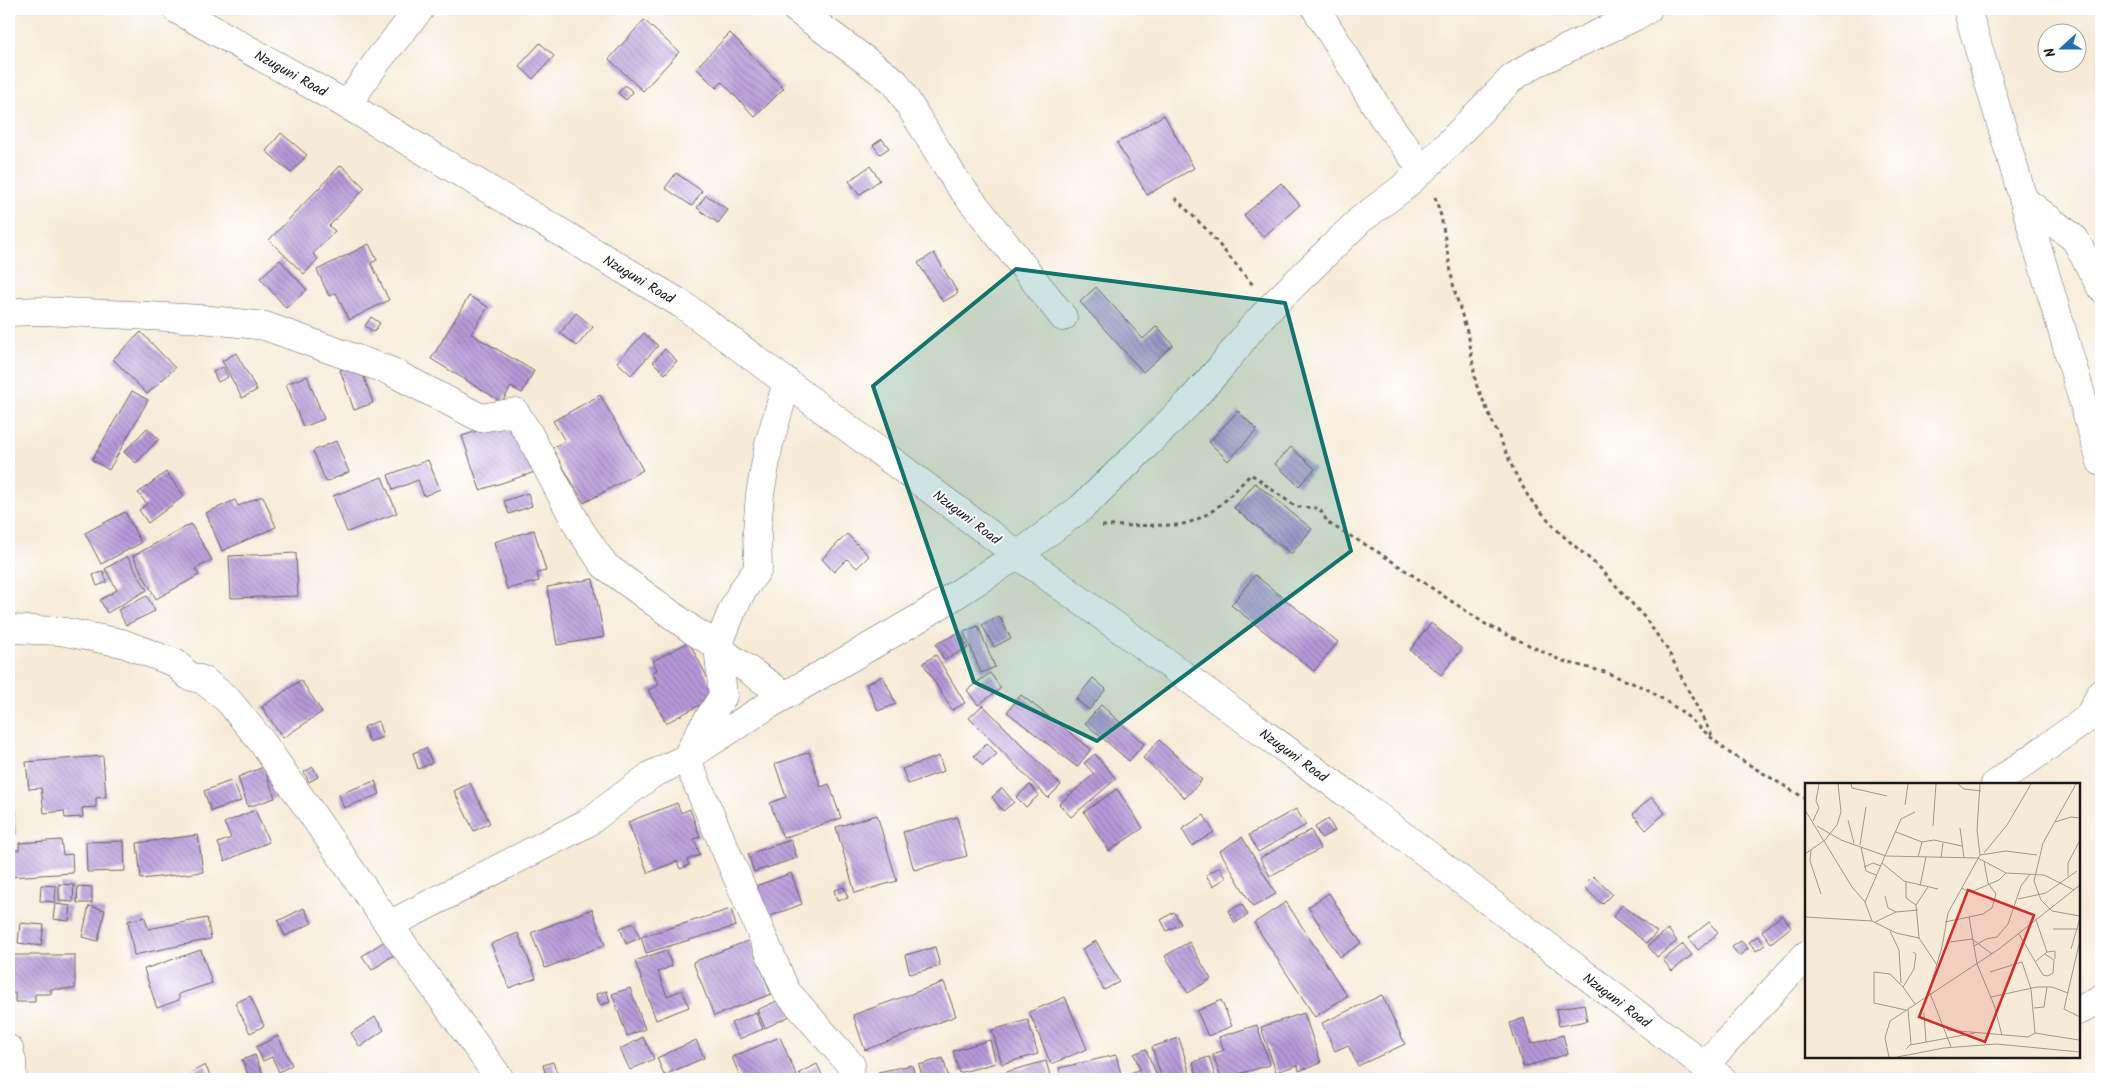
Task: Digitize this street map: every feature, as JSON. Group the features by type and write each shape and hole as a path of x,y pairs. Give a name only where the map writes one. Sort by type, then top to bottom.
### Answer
{"street":[{"name":"Nzuguni Road","path":"176,9 347,105 683,305 1018,555 1364,806 1713,1072"},
{"path":"347,105 380,59 420,9"},
{"path":"796,9 894,82 956,181 1063,317"},
{"path":"1316,9 1383,117 1422,170"},
{"path":"388,925 587,823 651,775 686,758 785,695 921,617 1018,555 1080,508 1129,462 1188,404 1221,367 1250,329 1275,303 1360,220 1400,190 1422,170 1512,78 1536,63 1648,9"},
{"path":"1967,9 2101,462"},
{"path":"2024,200 2075,240 2101,288"},
{"path":"9,312 42,311 149,316 202,319 265,326 390,371 481,418 515,412 529,434 579,528 604,565 785,695"},
{"path":"686,758 723,696 718,646 742,591 758,569 757,531 760,494 770,444 787,382"},
{"path":"9,629 60,631 122,643 174,663 188,676 203,680 228,700 262,742 388,925 500,1079"},
{"path":"1995,783 2088,718 2101,694"},
{"path":"686,758 786,991 850,1065"},
{"path":"1713,1072 1805,956"},
{"path":"2080,1010 2101,998"},
{"path":"9,1048 13,1079"}],"path":[{"path":"1422,170 1435,194 1441,216 1454,289 1469,338 1476,384 1515,473 1529,498 1560,533 1602,569 1645,618 1666,649 1714,739"},
{"path":"1174,198 1206,229 1254,285 1275,303"},
{"path":"1096,526 1190,523 1217,509 1251,474 1296,507 1319,508 1328,523 1378,552 1487,625 1562,661 1605,672 1647,689 1681,711 1728,752 1805,798"}],"highlighted area":[{"path":"1016,269 1285,303 1351,551 1097,741 974,682 873,386"}],"building":[{"path":"644,20 679,52 643,91 609,59"},
{"path":"730,33 784,88 755,117 722,82 716,88 696,68"},
{"path":"540,43 554,56 533,79 519,66"},
{"path":"625,85 633,92 626,100 618,93"},
{"path":"1164,115 1194,168 1147,195 1117,143"},
{"path":"281,133 307,155 291,173 266,151"},
{"path":"882,139 889,148 880,154 873,145"},
{"path":"341,165 365,188 329,226 335,231 313,254 318,259 304,274 269,240"},
{"path":"870,166 880,180 859,195 849,181"},
{"path":"676,173 702,191 692,206 665,188"},
{"path":"1281,183 1300,205 1263,237 1244,215"},
{"path":"706,195 728,210 718,223 697,208"},
{"path":"369,244 377,260 371,263 389,300 349,320 336,293 329,296 317,270"},
{"path":"934,253 958,293 943,302 918,263"},
{"path":"280,260 307,290 286,308 260,278"},
{"path":"1096,287 1143,339 1157,326 1173,345 1143,372 1080,302"},
{"path":"469,296 488,307 471,334 534,371 522,393 511,387 502,402 431,359"},
{"path":"576,313 593,327 577,346 560,333"},
{"path":"371,317 380,323 374,332 365,326"},
{"path":"141,332 175,368 147,394 113,359"},
{"path":"644,333 658,346 631,375 617,362"},
{"path":"665,349 677,361 665,374 653,362"},
{"path":"236,353 257,390 242,398 222,361"},
{"path":"359,363 373,403 354,410 340,370"},
{"path":"223,367 228,377 218,382 213,372"},
{"path":"307,376 324,419 303,427 286,384"},
{"path":"132,391 148,400 109,470 92,460"},
{"path":"600,395 643,470 584,503 552,448 565,441 553,421"},
{"path":"1238,411 1257,430 1228,461 1209,442"},
{"path":"517,418 535,472 480,490 462,436"},
{"path":"147,428 159,439 136,463 124,452"},
{"path":"336,441 349,472 326,482 313,451"},
{"path":"1291,447 1315,469 1299,486 1275,464"},
{"path":"428,460 440,489 424,496 418,480 393,490 388,475"},
{"path":"166,472 184,496 148,523 139,510 147,504 138,493"},
{"path":"382,477 397,513 347,532 333,496"},
{"path":"1255,483 1312,529 1291,554 1234,508"},
{"path":"528,493 532,506 509,514 504,501"},
{"path":"263,496 276,527 222,551 206,513 235,500 238,506"},
{"path":"125,512 141,543 101,564 85,533"},
{"path":"191,524 212,560 195,569 199,575 156,599 133,556"},
{"path":"534,530 546,571 537,573 539,581 507,589 494,542"},
{"path":"847,534 869,556 857,568 847,559 834,572 822,559"},
{"path":"296,553 298,596 231,598 229,556"},
{"path":"127,556 147,590 107,613 100,600 117,590 105,569"},
{"path":"103,571 107,582 97,586 93,575"},
{"path":"1255,575 1338,642 1314,671 1231,605"},
{"path":"593,579 604,637 557,645 547,587"},
{"path":"147,596 155,611 126,625 118,610"},
{"path":"999,616 1011,638 994,647 982,625"},
{"path":"1431,623 1462,649 1441,675 1410,650"},
{"path":"978,626 995,667 981,673 964,632"},
{"path":"960,632 968,648 944,660 936,644"},
{"path":"689,642 717,696 666,723 648,690 659,685 652,672 657,670 653,661"},
{"path":"936,655 965,703 952,710 923,663"},
{"path":"990,673 1001,688 978,705 967,690"},
{"path":"883,676 896,704 878,711 866,684"},
{"path":"1093,678 1106,689 1089,710 1076,699"},
{"path":"301,680 322,712 283,738 262,707"},
{"path":"1021,695 1091,749 1077,767 1007,712"},
{"path":"983,705 1061,785 1048,798 969,718"},
{"path":"1101,705 1144,744 1129,761 1085,723"},
{"path":"378,721 383,737 369,742 364,727"},
{"path":"1159,740 1202,780 1185,798 1143,758"},
{"path":"987,743 997,754 983,766 974,756"},
{"path":"426,748 432,763 418,769 413,753"},
{"path":"809,752 821,787 829,784 841,818 783,838 770,803 786,797 775,764"},
{"path":"1095,754 1116,779 1071,817 1059,804 1094,774 1084,763"},
{"path":"103,756 106,797 96,798 96,807 82,808 83,817 65,818 64,811 44,813 41,788 29,789 26,762"},
{"path":"939,756 944,771 908,784 902,769"},
{"path":"264,767 275,798 248,807 238,777"},
{"path":"313,767 318,777 309,782 304,772"},
{"path":"233,780 241,801 211,811 204,791"},
{"path":"375,781 380,794 344,808 339,794"},
{"path":"470,783 490,823 474,831 454,791"},
{"path":"1030,785 1039,795 1026,807 1016,797"},
{"path":"1002,788 1014,802 1003,811 992,797"},
{"path":"1117,789 1143,828 1109,851 1084,812"},
{"path":"9,794 12,794 16,834 9,835"},
{"path":"1652,797 1665,813 1646,830 1633,814"},
{"path":"677,803 681,813 690,809 700,837 694,839 700,855 687,860 689,865 680,869 677,861 648,873 628,822"},
{"path":"1296,809 1306,825 1258,852 1249,835"},
{"path":"255,810 269,842 225,861 218,843 231,838 224,823"},
{"path":"877,815 897,881 855,893 836,827"},
{"path":"1204,815 1214,832 1192,846 1182,829"},
{"path":"957,817 967,856 914,870 903,832"},
{"path":"1328,819 1335,831 1321,838 1315,827"},
{"path":"1311,830 1320,849 1270,876 1260,858"},
{"path":"198,835 203,872 141,879 137,843"},
{"path":"1242,837 1276,894 1253,907 1220,851"},
{"path":"61,840 63,855 72,854 73,873 9,877 9,850 19,850 19,843"},
{"path":"791,840 797,858 754,872 748,854"},
{"path":"124,841 125,871 87,872 86,842"},
{"path":"1220,867 1226,878 1213,886 1206,875"},
{"path":"791,873 802,904 768,917 756,886"},
{"path":"1593,876 1612,894 1602,904 1583,886"},
{"path":"59,884 74,885 73,902 59,901"},
{"path":"41,885 56,886 55,902 40,901"},
{"path":"78,886 92,887 92,903 77,903"},
{"path":"844,887 848,898 837,901 834,890"},
{"path":"1329,893 1361,943 1340,957 1308,907"},
{"path":"1286,902 1347,996 1315,1017 1254,923"},
{"path":"55,904 71,906 69,921 53,919"},
{"path":"1242,904 1248,915 1235,923 1228,911"},
{"path":"1622,905 1657,932 1647,943 1613,917"},
{"path":"89,906 105,910 98,941 82,937"},
{"path":"304,908 312,923 285,936 278,921"},
{"path":"592,909 605,945 545,968 531,933"},
{"path":"731,909 736,926 646,953 641,937"},
{"path":"1174,912 1181,924 1167,931 1161,920"},
{"path":"1782,915 1791,927 1771,943 1762,931"},
{"path":"145,917 148,929 207,918 211,939 134,955 128,921"},
{"path":"1709,922 1718,933 1698,950 1689,938"},
{"path":"20,923 44,925 41,946 18,943"},
{"path":"634,923 640,938 626,944 620,928"},
{"path":"1668,929 1677,941 1657,957 1648,946"},
{"path":"518,933 536,978 509,988 491,944"},
{"path":"1758,936 1765,945 1756,951 1749,942"},
{"path":"386,940 395,954 372,970 362,956"},
{"path":"750,940 771,994 714,1016 693,962"},
{"path":"1096,941 1119,982 1104,990 1082,949"},
{"path":"1741,941 1748,949 1739,956 1732,947"},
{"path":"1189,942 1211,979 1188,993 1165,956"},
{"path":"1683,944 1692,955 1672,971 1663,960"},
{"path":"935,947 940,966 910,974 905,955"},
{"path":"201,950 212,983 179,994 179,1000 157,1008 144,969"},
{"path":"666,950 672,966 658,972 667,996 682,990 689,1007 656,1020 635,961"},
{"path":"9,955 75,955 75,989 51,989 51,994 35,994 35,1002 15,1002 15,993 9,993"},
{"path":"944,982 956,1016 865,1050 853,1015"},
{"path":"630,988 645,1029 627,1036 612,994"},
{"path":"607,991 610,1002 600,1005 596,994"},
{"path":"1382,995 1405,1044 1358,1066 1348,1045 1335,1051 1322,1023"},
{"path":"250,996 264,1026 250,1033 235,1003"},
{"path":"786,997 794,1014 765,1028 757,1010"},
{"path":"1065,997 1087,1049 1051,1064 1029,1012"},
{"path":"1221,1000 1232,1026 1208,1036 1197,1011"},
{"path":"1584,1004 1587,1021 1559,1026 1556,1009"},
{"path":"756,1012 763,1029 739,1039 731,1023"},
{"path":"1304,1013 1321,1063 1299,1071 1298,1065 1276,1072 1261,1027"},
{"path":"375,1017 384,1030 360,1047 351,1033"},
{"path":"1524,1018 1531,1044 1563,1035 1568,1054 1523,1067 1510,1023"},
{"path":"1028,1020 1038,1054 1002,1064 992,1030"},
{"path":"1257,1025 1270,1065 1221,1079 1213,1054 1224,1050 1219,1037"},
{"path":"278,1036 292,1065 279,1072 272,1057 263,1061 256,1047"},
{"path":"643,1037 654,1059 630,1070 620,1049"},
{"path":"780,1037 798,1079 741,1079 732,1057"},
{"path":"1179,1038 1191,1077 1162,1079 1152,1047"},
{"path":"696,1040 704,1058 664,1075 657,1058"},
{"path":"990,1040 996,1063 959,1073 953,1051"},
{"path":"1146,1049 1158,1079 1129,1079 1128,1074 1140,1069 1134,1054"},
{"path":"255,1055 264,1078 261,1079 250,1079 242,1060"},
{"path":"1116,1055 1122,1078 1062,1079 1059,1068"},
{"path":"1209,1057 1216,1079 1198,1079 1193,1062"},
{"path":"943,1058 949,1079 923,1079 919,1065"},
{"path":"1046,1061 1051,1079 1008,1079 1006,1072"},
{"path":"553,1062 557,1073 546,1076 543,1065"},
{"path":"817,1064 824,1079 803,1079 799,1073"},
{"path":"205,1065 211,1077 207,1079 184,1079 183,1077"},
{"path":"912,1065 916,1079 880,1079 878,1072"},
{"path":"1002,1072 1004,1079 973,1079"}]}
